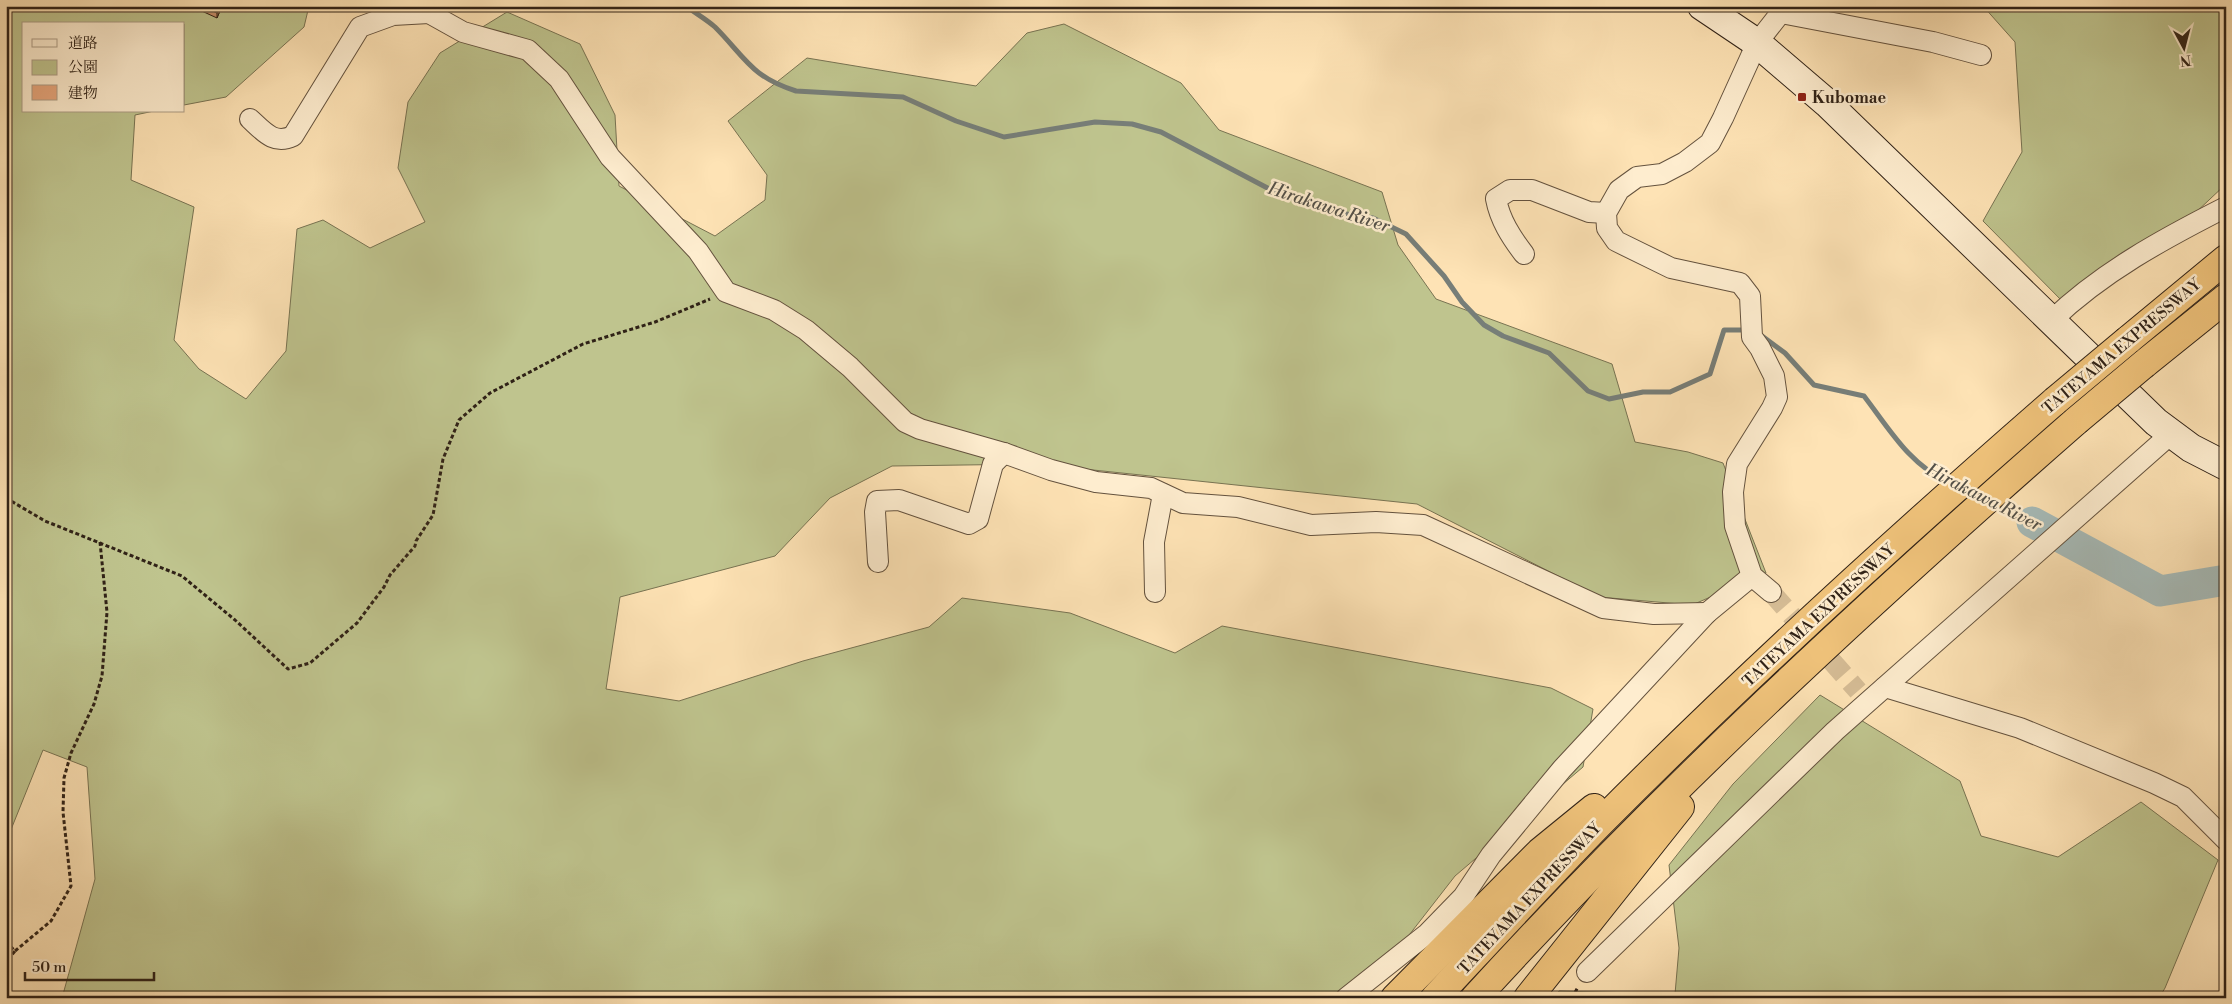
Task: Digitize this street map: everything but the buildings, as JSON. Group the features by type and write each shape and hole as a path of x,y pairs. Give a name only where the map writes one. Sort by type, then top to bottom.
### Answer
{"highway":[{"name":"TATEYAMA EXPRESSWAY","path":"1435,998 1601,822 1726,700 1991,457 2226,259"},
{"name":"TATEYAMA EXPRESSWAY","path":"1474,998 1623,843 1747,721 1964,520 2144,364 2226,298"},
{"path":"1395,998 1540,852 1726,700"},
{"path":"1528,998 1747,721"}],"street":[{"path":"1702,6 1757,43 1856,130 2051,321 2171,434 2191,448 2226,466"},
{"path":"250,120 272,138 284,140 293,136 360,27 393,15 433,9 463,32 528,50 559,79 610,157 698,251 726,292 774,310 806,330 850,367 905,422 920,429 1004,453 1051,470 1096,482 1151,488 1183,503 1238,507 1311,525 1376,522 1423,525 1603,608 1654,614 1707,613"},
{"path":"1771,592 1752,576 1735,526 1733,492 1737,464 1777,397 1774,376 1751,331 1750,296 1740,283 1671,268 1616,241 1607,228 1606,213 1619,190 1637,177 1662,174 1685,162 1710,143 1757,43 1783,10 1933,42 1981,55"},
{"path":"1524,254 1499,215 1496,199 1510,190 1532,190 1589,212 1606,213"},
{"path":"2051,321 2093,284 2121,265 2166,238 2226,207"},
{"path":"1587,972 1835,731 1863,696 1886,687 2171,434"},
{"path":"878,562 875,512 877,501 899,500 969,524 978,519 993,464 1004,453"},
{"path":"1155,592 1154,542 1163,494"},
{"path":"1346,998 1428,933 1463,897 1491,856 1562,769 1707,613 1752,576"},
{"path":"1886,687 2020,728 2154,783 2183,797 2226,840"}],"path":[{"path":"6,498 45,521 182,576 235,620 288,669 310,663 357,623 384,587 390,575 414,546 433,515 443,459 459,420 490,393 582,344 655,322 726,292"},
{"path":"6,962 14,951 51,921 71,886 63,812 64,778 71,753 94,704 102,676 107,612 100,542"},
{"path":"6,942 14,951"}],"green space":[{"path":"6,6 309,6 304,27 226,97 185,105 185,22 22,22 22,112 149,112 135,115 131,180 194,207 174,340 199,369 246,399 286,351 297,229 323,220 370,248 425,222 398,168 408,102 440,53 507,12 580,44 615,115 619,186 715,236 765,200 767,175 728,121 807,58 976,86 1027,33 1064,24 1181,83 1219,130 1382,192 1398,245 1436,299 1612,364 1635,442 1688,452 1723,463 1766,573 1692,605 1599,597 1417,504 1036,464 892,466 830,498 775,556 620,597 606,689 679,701 803,661 929,627 962,598 1070,613 1175,653 1222,626 1551,688 1593,709 1583,767 1455,876 1406,939 1338,998 62,998 95,879 87,767 43,750 6,842"},
{"path":"1983,6 2226,6 2226,184 2176,231 2066,305 1983,221 2022,152 2015,42"},
{"path":"1820,695 1960,781 1981,836 2058,857 2141,802 2218,860 2165,988 2159,998 1554,998 1559,991 1675,994 1679,948 1669,865 1733,784"}],"waterway":[{"name":"Hirakawa River","path":"686,6 715,27 759,73 796,91 903,97 956,121 1004,137 1095,122 1132,124 1161,132 1279,194 1333,212 1373,218 1406,234 1444,276 1462,302 1484,325 1503,336 1549,353 1588,391 1609,399 1643,392 1670,392 1710,374 1724,330 1747,330"},
{"name":"Hirakawa River","path":"1762,336 1785,353 1814,385 1864,396 1911,456 1922,466 1949,483"},
{"name":"Hirakawa River","path":"1995,504 2032,522"},
{"name":"Hirakawa River","path":"2032,522 2160,591 2226,580"}],"tunnel":[{"path":"1771,592 1858,691"}],"place":[{"name":"Kubomae","path":"1802,97"}]}
